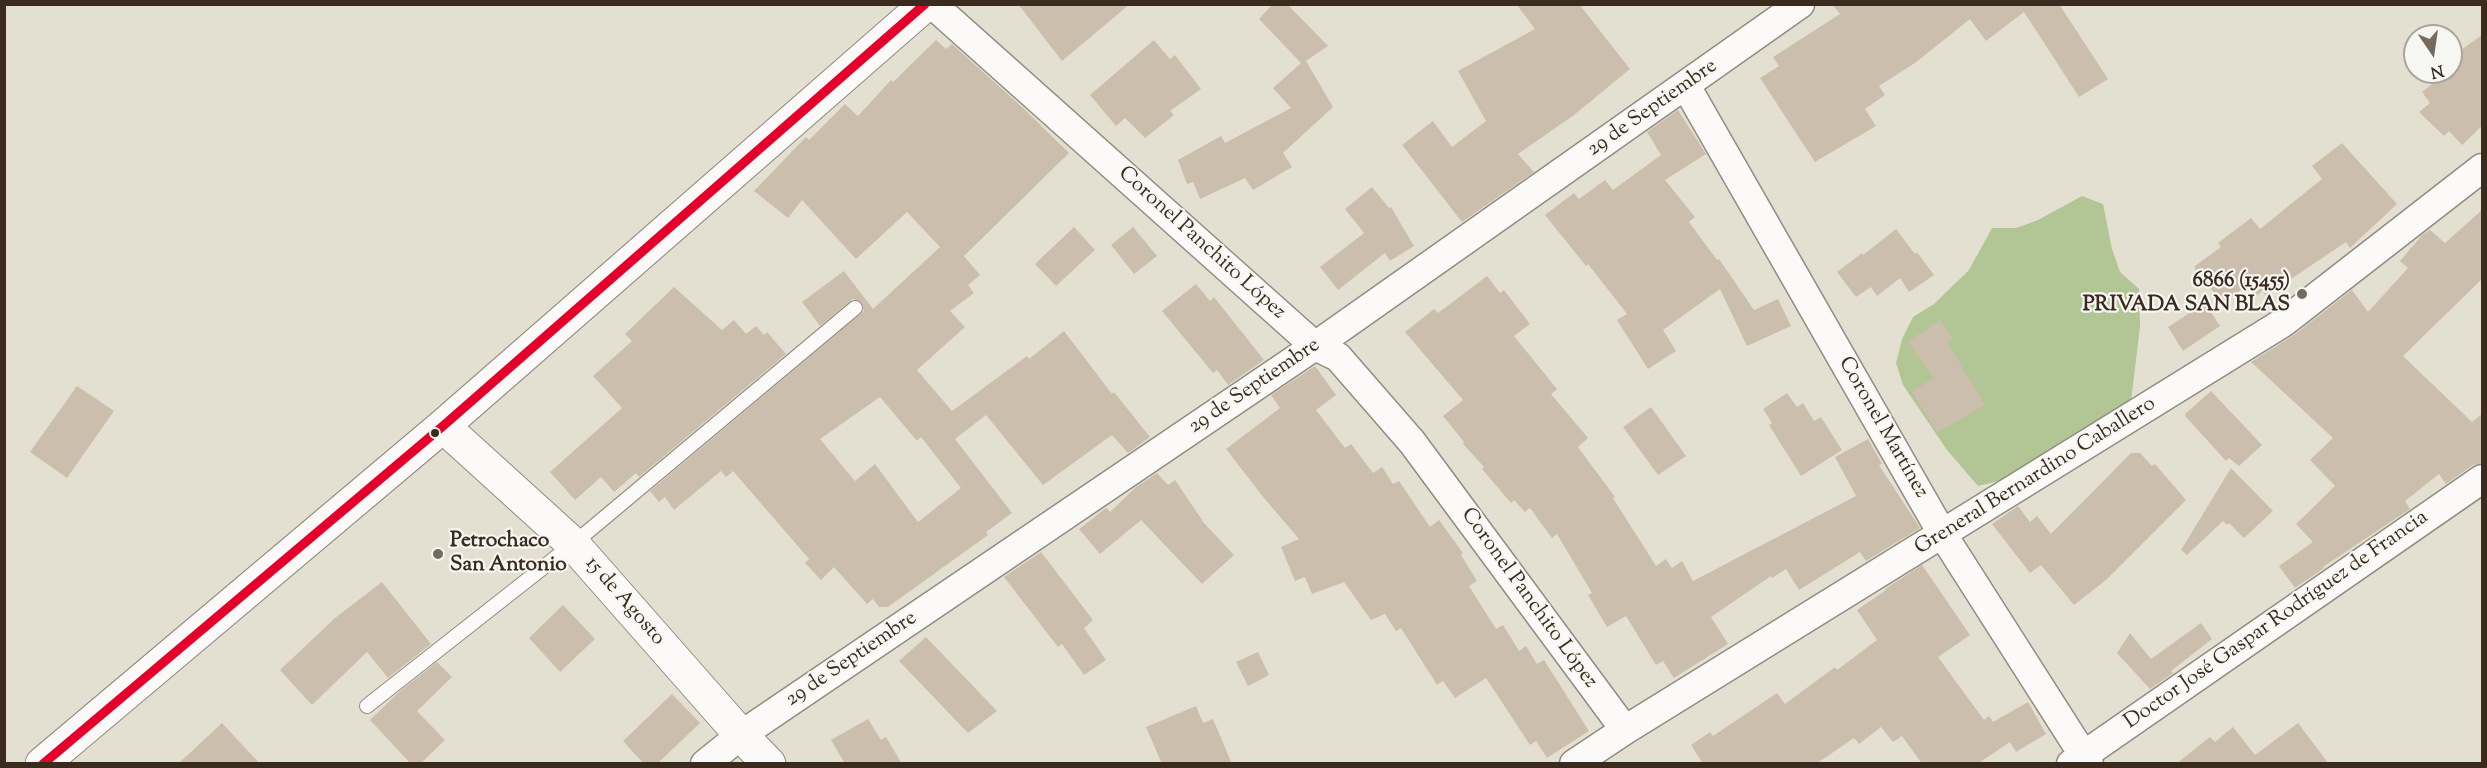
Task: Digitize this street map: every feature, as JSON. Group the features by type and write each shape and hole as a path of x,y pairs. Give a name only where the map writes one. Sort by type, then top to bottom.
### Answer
{"main road":[{"path":"42,764 443,426 927,4"},
{"name":"15 de Agosto","path":"443,426 573,544 769,764"}],"street":[{"name":"Coronel Panchito López","path":"932,4 1315,346 1338,357 1412,442 1625,730"},
{"name":"29 de Septiembre","path":"705,764 741,735 1315,346 1800,4"},
{"name":"Coronel Martínez","path":"1686,86 1943,535 2081,761"},
{"name":"Greneral Bernardino Caballero","path":"1575,764 1625,730 2284,322 2482,168"},
{"name":"Doctor José Gaspar Rodríguez de Francia","path":"2081,761 2482,479"}],"lane":[{"path":"367,706 573,544 855,308"}],"green space":[{"path":"2082,196 2103,204 2112,249 2120,272 2139,289 2140,327 2131,401 2056,467 1978,486 1947,450 1903,385 1896,363 1902,339 1913,317 1934,304 1969,270 1992,228 2016,228 2038,220"}],"building":[{"path":"1018,4 1130,4 1062,61"},
{"path":"1273,4 1287,4 1328,46 1306,61 1333,107 1283,153 1292,167 1253,190 1245,178 1200,199 1193,182 1187,184 1178,160 1221,136 1225,143 1291,108 1273,88 1301,63 1259,19"},
{"path":"1516,4 1579,4 1630,69 1574,115 1518,154 1534,172 1462,222 1402,145 1433,121 1452,147 1486,121 1458,71 1535,29"},
{"path":"1832,4 2059,4 2108,79 2079,97 2024,12 1986,41 1970,19 1915,63 1879,86 1885,95 1865,109 1876,126 1815,162 1760,78 1779,66 1773,57 1840,14"},
{"path":"2482,35 2482,126 2462,145 2449,131 2444,136 2419,112 2430,103 2422,92 2432,84 2463,84 2463,48"},
{"path":"936,40 946,49 952,44 1069,153 964,256 980,275 968,285 974,293 950,311 965,327 917,370 952,411 1027,356 1029,359 1064,331 1112,394 1114,392 1150,437 1128,453 1112,435 1043,485 986,415 955,439 1012,513 986,532 988,535 888,607 879,607 873,599 867,604 834,567 821,580 805,563 809,559 733,471 726,477 721,471 674,510 665,497 659,502 650,491 864,311 861,302 853,299 820,326 802,302 844,271 873,309 940,247 907,212 856,259 802,200 788,218 754,191 806,137 809,140 845,104 858,116 891,80 893,82","holes":["880,397 917,441 921,437 961,488 918,522 875,464 855,481 820,439"]},
{"path":"1154,40 1170,59 1175,55 1201,89 1170,111 1174,115 1145,138 1125,118 1116,126 1090,95"},
{"path":"1678,110 1706,154 1665,180 1695,217 1689,222 1717,260 1719,259 1754,310 1778,299 1791,326 1747,346 1720,289 1663,330 1676,351 1648,369 1617,320 1627,314 1588,264 1586,266 1545,215 1574,193 1579,199 1605,180 1613,190 1661,155 1647,132"},
{"path":"2342,143 2397,204 2350,248 2346,242 2266,296 2262,291 2255,297 2246,286 2223,304 2195,266 2221,247 2218,243 2251,218 2260,229 2322,179 2312,166"},
{"path":"1372,187 1389,208 1391,207 1414,246 1390,261 1385,253 1338,290 1320,267 1364,233 1345,209"},
{"path":"2482,210 2482,279 2403,356 2472,422 2482,414 2482,463 2473,465 2446,484 2439,474 2405,501 2410,509 2295,588 2279,566 2313,542 2296,524 2335,486 2310,460 2333,438 2251,362 2294,335 2352,290 2368,312 2408,268 2400,261 2422,235 2430,230 2445,243"},
{"path":"1074,227 1095,250 1056,286 1035,264"},
{"path":"1133,227 1157,256 1134,274 1111,245"},
{"path":"1896,229 1934,275 1909,292 1900,278 1877,296 1871,287 1856,297 1837,272"},
{"path":"1487,276 1500,293 1504,290 1530,324 1514,336 1557,389 1551,394 1588,438 1578,447 1615,497 1613,498 1656,566 1666,559 1672,568 1682,561 1693,581 1856,496 1835,457 1868,439 1882,464 1879,465 1920,528 1866,561 1860,552 1799,590 1786,569 1772,578 1771,576 1711,617 1728,644 1674,678 1663,661 1656,665 1626,616 1607,627 1588,595 1592,593 1557,534 1552,538 1530,508 1525,512 1514,500 1511,503 1482,469 1484,467 1463,444 1464,442 1443,416 1463,400 1405,332 1434,309 1438,313"},
{"path":"1196,284 1210,301 1214,297 1264,360 1228,385 1217,370 1213,373 1162,311"},
{"path":"674,287 722,330 734,320 746,334 756,326 764,335 767,332 786,354 639,477 636,473 614,492 601,477 575,500 550,472 622,408 593,376 632,341 625,334"},
{"path":"2205,303 2220,326 2183,351 2168,327"},
{"path":"1940,320 1953,339 1947,342 1985,405 1937,433 1912,392 1934,378 1908,342"},
{"path":"1315,366 1336,395 1316,410 1345,448 1351,444 1373,473 1382,467 1393,484 1399,481 1430,527 1439,520 1463,553 1461,555 1477,581 1469,586 1496,629 1503,625 1519,651 1526,646 1537,664 1544,660 1589,731 1547,758 1536,741 1530,745 1486,678 1455,698 1443,681 1437,685 1401,628 1396,631 1385,614 1371,620 1344,582 1312,594 1305,577 1295,581 1281,547 1299,539 1226,449 1280,408 1271,395"},
{"path":"77,386 114,411 67,478 30,452"},
{"path":"2211,391 2262,445 2239,466 2229,458 2226,461 2186,417 2185,414"},
{"path":"1787,393 1797,407 1803,403 1814,421 1821,417 1842,450 1801,476 1769,425 1772,423 1763,409"},
{"path":"1651,407 1686,456 1658,475 1623,427"},
{"path":"2131,453 2140,453 2152,466 2155,464 2186,500 2106,580 2074,605 2041,565 2030,573 1992,524 2018,506 2030,522 2037,516 2051,534"},
{"path":"2231,468 2273,511 2244,538 2229,523 2227,525 2223,521 2187,555 2181,550"},
{"path":"1157,473 1168,485 1175,480 1204,523 1234,555 1202,584 1141,520 1100,554 1079,529 1106,508 1110,512 1136,487"},
{"path":"1041,552 1093,620 1084,628 1106,660 1084,675 1062,644 1058,647 1004,577"},
{"path":"1922,565 1970,635 1938,657 1984,720 1989,716 1993,722 2028,702 2046,734 2016,752 2010,742 1977,764 1922,764 1902,736 1893,742 1881,727 1859,744 1854,738 1816,764 1703,764 1691,745 1710,732 1713,736 1777,693 1785,704 1835,667 1837,670 1877,640 1857,610"},
{"path":"382,582 431,644 388,678 367,652 312,705 280,670 335,618"},
{"path":"563,605 595,639 560,672 529,638"},
{"path":"2201,623 2212,639 2171,671 2173,673 2150,689 2117,653 2130,633 2151,659"},
{"path":"926,637 997,711 968,733 899,661"},
{"path":"1258,652 1269,675 1248,686 1236,662"},
{"path":"437,662 452,677 417,711 445,740 420,764 411,764 370,720 399,692"},
{"path":"672,694 700,723 657,764 644,764 623,741"},
{"path":"1196,706 1203,723 1213,719 1232,764 1162,764 1146,727"},
{"path":"868,719 881,740 886,737 902,764 842,764 844,762 831,740"},
{"path":"222,723 260,764 178,764"},
{"path":"2298,723 2329,764 2176,764 2210,737 2215,742 2233,727 2255,755"}],"transit line":[{"path":"43,764 443,426 925,4"}],"place":[{"name":"6866 (15455) PRIVADA SAN BLAS","path":"2302,294"},
{"name":"Petrochaco San Antonio","path":"438,554"}]}
